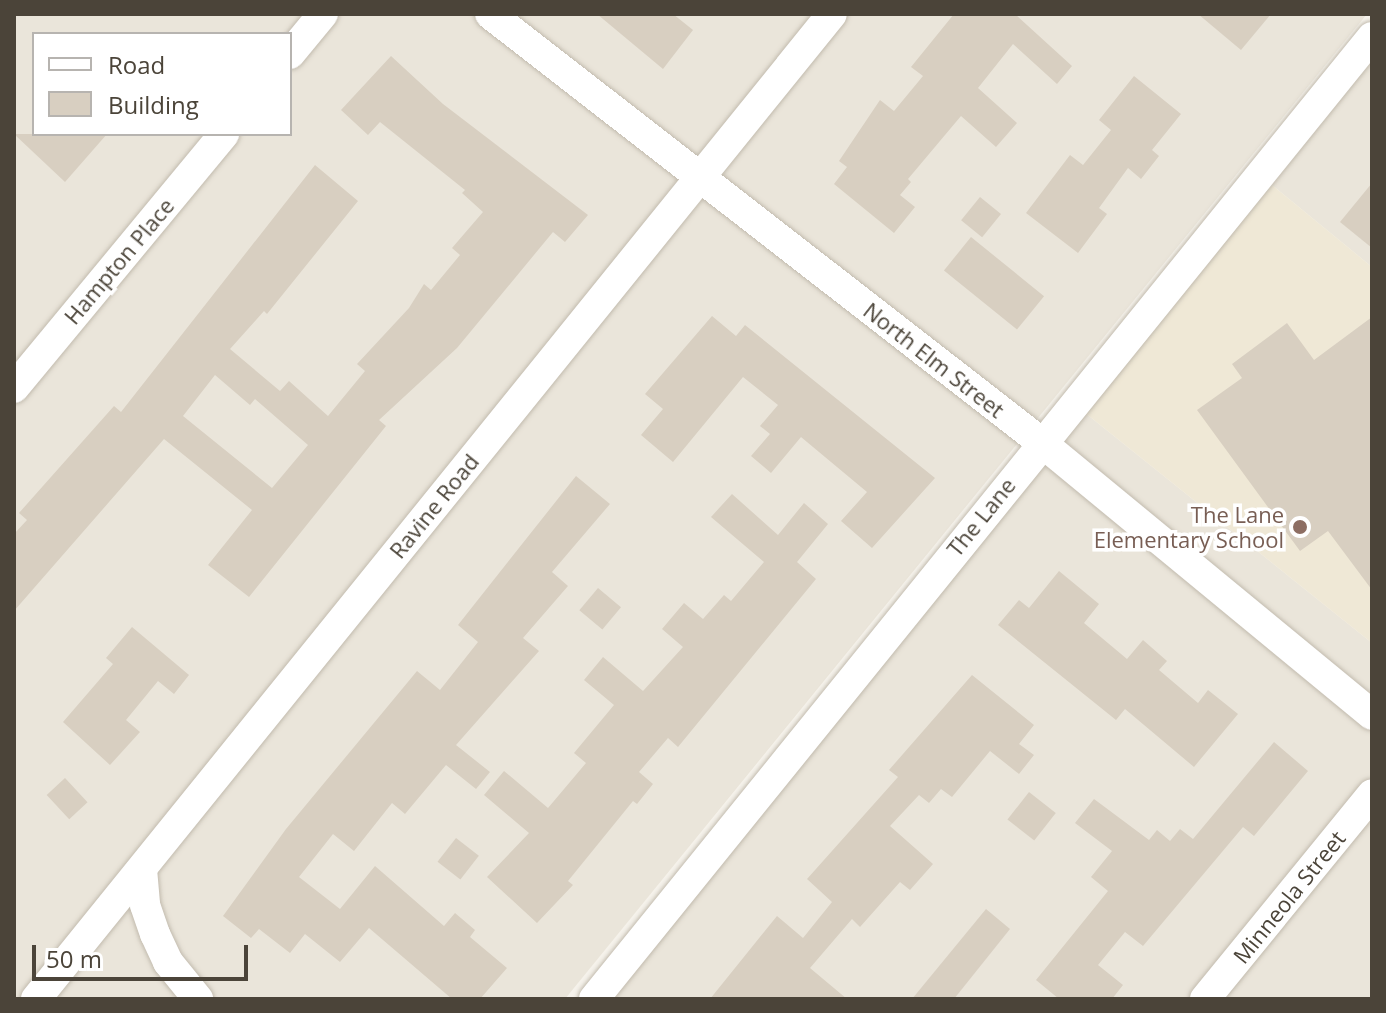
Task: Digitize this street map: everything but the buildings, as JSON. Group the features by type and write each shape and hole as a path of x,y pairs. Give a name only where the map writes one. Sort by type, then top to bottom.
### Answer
{"street":[{"path":"292,52 323,14"},
{"name":"North Elm Street","path":"490,14 1041,442 1372,715"},
{"name":"Ravine Road","path":"36,999 832,14"},
{"name":"The Lane","path":"594,999 1041,442 1372,37"},
{"name":"Hampton Place","path":"14,388 222,136"},
{"name":"Minneola Street","path":"1205,999 1372,794"},
{"path":"142,869 145,905 155,934 168,962 198,999"}],"shaded area":[{"path":"14,14 1367,14 565,999 14,999"},
{"path":"1372,61 1372,267 1272,185"},
{"name":"The Lane Elementary School","path":"1272,185 1372,267 1372,643 1084,412"},
{"path":"1084,412 1372,643 1372,999 610,999"}],"place":[{"name":"The Lane Elementary School","path":"1300,527"}]}
